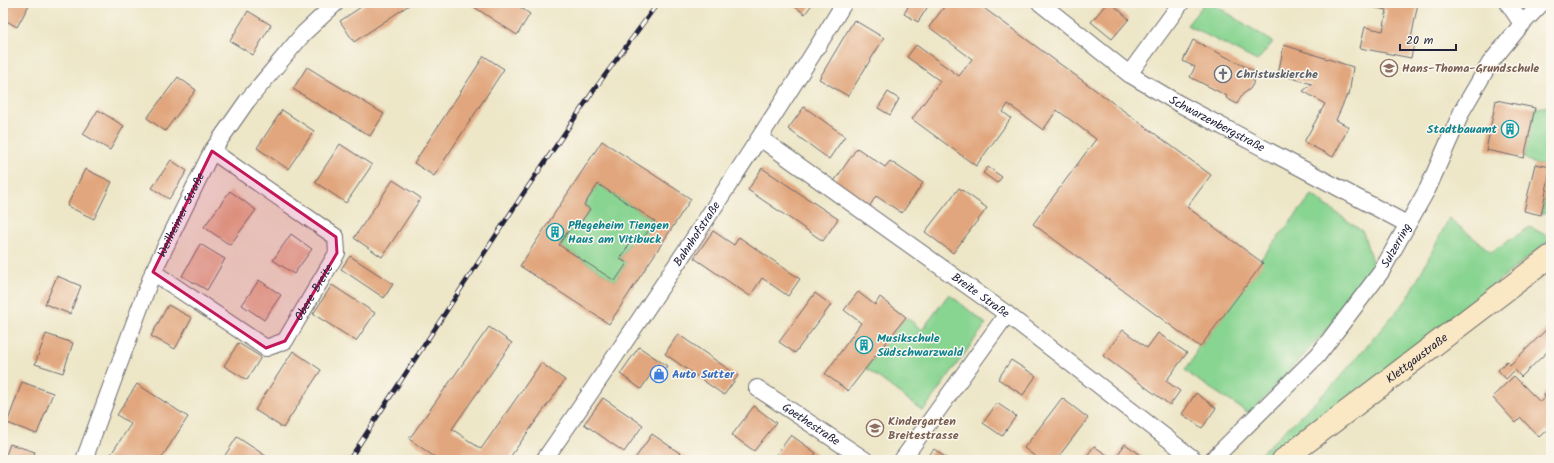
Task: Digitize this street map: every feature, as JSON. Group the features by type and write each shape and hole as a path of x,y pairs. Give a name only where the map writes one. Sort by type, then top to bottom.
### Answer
{"main road":[{"name":"Klettgaustraße","path":"1283,460 1551,256"}],"street":[{"name":"Weilheimer Straße","path":"84,460 153,272 212,151 247,101 304,33 336,3"},
{"name":"Bahnhofstraße","path":"544,460 600,379 760,138 844,3"},
{"name":"Schwarzenbergstraße","path":"1040,3 1129,74 1176,102 1407,224"},
{"path":"1129,74 1181,3"},
{"path":"1508,3 1519,27"},
{"name":"Sulzerring","path":"1212,460 1318,355 1381,272 1428,188 1463,109 1490,63 1519,27 1542,3"},
{"name":"Breite Straße","path":"760,138 1007,314 1195,460"},
{"name":"Obere Breite","path":"153,272 266,348 285,341 337,254 336,237 212,151"},
{"path":"902,460 1007,314"},
{"name":"Goethestraße","path":"757,388 865,460"}],"highlighted area":[{"path":"212,151 336,237 337,253 285,341 266,348 153,272"}],"green space":[{"path":"1205,3 1212,3 1273,42 1257,61 1187,25"},
{"path":"1551,106 1551,167 1535,164 1524,158 1535,108"},
{"path":"1551,172 1551,211 1541,215"},
{"path":"598,184 655,221 642,240 634,236 620,259 627,263 615,281 559,245 572,225 577,228 590,209 584,205"},
{"path":"1312,195 1363,232 1373,265 1331,325 1250,414 1196,379 1185,370 1193,359 1198,346 1200,347 1262,263 1260,260"},
{"path":"1449,218 1491,252 1530,227 1551,239 1274,460 1254,460 1334,384 1408,298"},
{"path":"949,294 986,324 923,411 866,368 906,317 922,330"}],"building":[{"path":"3,3 30,3 17,27 3,19"},
{"path":"367,3 412,3 354,42 340,21"},
{"path":"468,3 514,3 530,14 517,35"},
{"path":"790,3 813,3 805,14"},
{"path":"910,3 930,3 918,22 904,14"},
{"path":"947,3 977,3 1211,175 1187,207 1263,263 1200,347 1033,224 1096,139 1057,110 1043,130 1008,104 1003,112 1011,118 976,166 912,119 940,81 907,57 916,45 959,76 972,59 929,27"},
{"path":"1107,3 1111,3 1129,19 1112,39 1091,22"},
{"path":"1368,3 1418,3 1411,39 1415,39 1411,58 1360,48 1365,27 1383,31 1387,10 1367,6"},
{"path":"248,11 271,25 253,55 230,41"},
{"path":"854,20 884,38 848,96 819,79"},
{"name":"Christuskierche","path":"1193,40 1254,71 1253,84 1250,89 1242,95 1237,104 1226,98 1227,96 1190,77 1195,67 1183,61"},
{"path":"1284,45 1353,67 1349,96 1347,95 1336,120 1349,127 1333,157 1304,142 1325,104 1303,91 1312,84 1278,74"},
{"path":"484,56 504,69 434,176 414,163"},
{"path":"307,67 384,114 370,136 293,89"},
{"path":"178,77 196,90 165,131 147,118"},
{"path":"888,92 899,99 890,115 878,108"},
{"name":"Stadtbauamt","path":"1496,100 1535,108 1524,158 1486,150"},
{"path":"804,107 845,136 829,159 788,129"},
{"path":"98,110 124,126 110,150 83,134"},
{"path":"282,110 314,131 288,169 257,148"},
{"name":"Pflegeheim Tiengen Haus am Vitibuck","path":"602,141 691,199 609,324 520,266","holes":["598,184 655,221 642,240 635,236 620,259 627,263 615,281 559,245 572,225 577,228 590,209 584,205"]},
{"path":"340,144 372,165 346,203 315,182"},
{"path":"857,148 885,167 890,161 923,183 902,213 876,196 869,207 833,183"},
{"path":"171,160 187,171 169,199 152,188"},
{"path":"1535,164 1551,167 1541,215 1524,211"},
{"path":"988,167 1002,177 997,183 983,173"},
{"path":"762,168 838,219 823,241 748,190"},
{"path":"85,169 112,182 94,219 67,206"},
{"path":"393,180 421,198 382,257 354,238"},
{"path":"959,188 987,208 953,253 925,232"},
{"path":"230,191 256,210 230,245 204,227"},
{"path":"713,231 734,245 739,237 800,279 788,296 762,278 750,296 694,258"},
{"path":"291,234 312,249 294,274 273,260"},
{"path":"200,244 225,259 207,290 182,276"},
{"path":"350,256 393,284 384,298 341,269"},
{"path":"57,276 81,286 70,314 45,304"},
{"path":"259,280 281,295 264,320 242,305"},
{"path":"332,285 375,313 356,341 313,314"},
{"name":"Musikschule Südschwarzwald","path":"858,292 875,305 880,297 906,317 848,391 825,374 861,323 844,310"},
{"path":"815,293 831,305 795,353 779,342"},
{"path":"168,305 192,318 175,349 151,336"},
{"path":"1551,325 1551,348 1521,377 1515,370 1506,379 1498,370 1507,361 1510,365"},
{"path":"489,327 512,343 452,429 481,449 541,363 565,380 508,460 439,460 409,439"},
{"path":"1123,330 1147,348 1158,333 1187,353 1166,381 1180,391 1170,405 1103,356"},
{"path":"46,334 73,343 63,373 35,364"},
{"path":"678,334 738,376 724,395 665,354"},
{"path":"238,343 261,357 247,380 224,366"},
{"path":"639,347 667,366 658,379 651,374 641,389 620,374"},
{"path":"293,351 321,370 283,428 255,410"},
{"path":"1011,360 1036,376 1023,395 998,379"},
{"path":"1514,376 1540,402 1545,397 1543,395 1551,387 1551,426 1539,437 1521,418 1516,423 1492,397"},
{"path":"22,382 53,393 37,434 7,423"},
{"path":"137,384 188,417 160,460 107,460 131,424 117,415"},
{"path":"1196,393 1216,408 1202,428 1182,414"},
{"path":"603,398 643,425 624,452 584,424"},
{"path":"1062,398 1088,418 1056,460 1040,460 1024,448"},
{"path":"997,403 1016,416 1002,436 983,423"},
{"path":"754,406 776,423 754,451 732,435"},
{"path":"652,434 690,460 634,460"},
{"path":"791,435 816,453 811,460 772,460"},
{"path":"237,437 272,460 222,460"},
{"path":"10,444 35,452 32,460 4,460"},
{"path":"1125,444 1144,457 1142,460 1114,460"},
{"path":"1094,446 1114,460 1084,460"},
{"path":"934,449 949,460 925,460"}],"railway":[{"path":"349,460 523,194 594,90 658,3"}],"place":[{"name":"Hans-Thoma-Grundschule","path":"1389,68"},
{"name":"Christuskierche","path":"1223,74"},
{"name":"Stadtbauamt","path":"1510,129"},
{"name":"Pflegeheim Tiengen Haus am Vitibuck","path":"555,232"},
{"name":"Musikschule Südschwarzwald","path":"864,345"},
{"name":"Auto Sutter","path":"659,374"},
{"name":"Kindergarten Breitestrasse","path":"875,428"}]}
